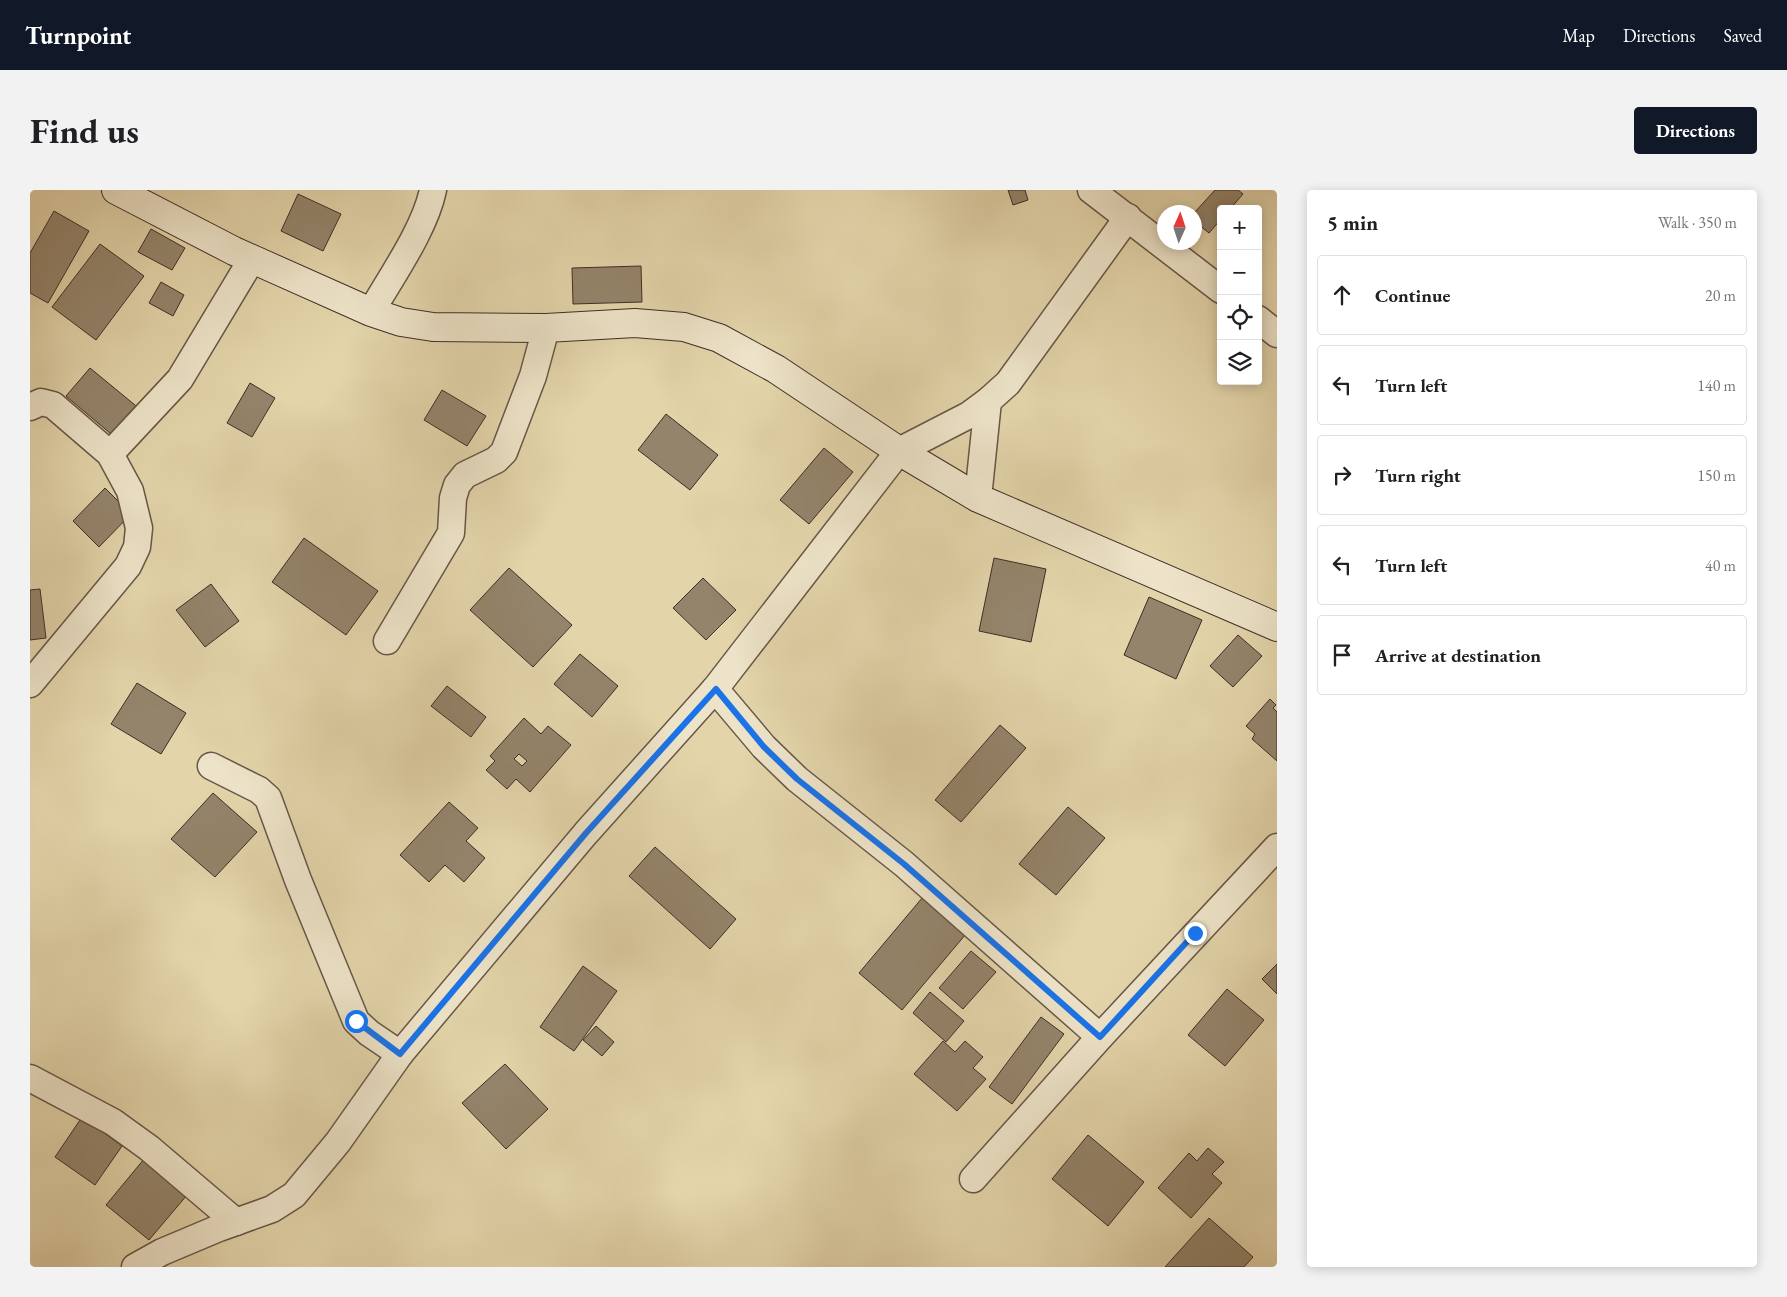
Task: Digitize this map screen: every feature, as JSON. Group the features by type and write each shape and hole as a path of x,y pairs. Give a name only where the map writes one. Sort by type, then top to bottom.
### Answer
{"street":[{"path":"116,190 195,233 371,312 401,322 432,326 546,328 635,323 684,327 719,338 776,369 899,451 978,498 1277,627"},
{"path":"371,312 410,243 430,202 433,190"},
{"path":"1091,190 1217,287"},
{"path":"135,1267 162,1252 272,1208 294,1195 338,1142 400,1054 586,833 716,689 899,451 969,415 1008,383 1031,354 1128,217"},
{"path":"110,454 180,379 252,259"},
{"path":"1262,322 1277,334"},
{"path":"387,642 451,533 453,498 457,485 465,475 496,460 504,452 533,376 546,328"},
{"path":"978,498 988,401"},
{"path":"30,407 41,402 53,405 110,454 130,491 139,528 137,547 128,566 30,684"},
{"path":"716,689 764,747 797,779 904,864 1100,1037"},
{"path":"210,766 259,790 268,798 298,880 356,1021 400,1054"},
{"path":"973,1179 1100,1037 1277,848"},
{"path":"30,1078 113,1122 149,1148 236,1222"}],"building":[{"path":"1008,190 1025,190 1028,200 1013,205"},
{"path":"1215,190 1238,190 1243,194 1233,205 1217,205 1217,224 1209,233 1202,227 1201,205"},
{"path":"298,194 341,214 323,251 281,231"},
{"path":"54,211 89,231 48,303 30,293 30,253"},
{"path":"151,229 185,248 172,270 138,252"},
{"path":"100,244 144,276 96,340 52,307"},
{"path":"641,266 642,302 573,304 572,268"},
{"path":"161,282 184,295 173,316 149,303"},
{"path":"90,368 141,410 117,439 66,396"},
{"path":"250,383 275,398 252,437 227,423"},
{"path":"442,390 486,416 467,446 424,420"},
{"path":"666,414 718,455 690,490 638,450"},
{"path":"824,448 853,472 809,524 780,500"},
{"path":"105,488 131,514 99,547 73,521"},
{"path":"304,538 378,591 346,635 272,582"},
{"path":"994,558 1046,569 1031,642 979,631"},
{"path":"509,568 572,625 533,667 470,610"},
{"path":"703,578 736,610 706,640 673,608"},
{"path":"211,584 239,621 205,647 176,610"},
{"path":"40,589 46,638 30,640 30,590"},
{"path":"1149,597 1202,620 1176,679 1124,655"},
{"path":"1238,635 1262,656 1233,687 1210,666"},
{"path":"580,654 618,686 592,717 554,684"},
{"path":"137,683 186,713 161,754 111,724"},
{"path":"447,686 486,717 471,737 431,706"},
{"path":"1270,699 1276,705 1273,708 1277,712 1277,761 1252,739 1255,734 1246,726"},
{"path":"524,718 541,734 548,726 571,745 530,792 516,779 507,789 486,770 495,761 490,756","holes":["519,754 527,761 522,766 514,759"]},
{"path":"1000,725 1026,748 961,822 935,800"},
{"path":"213,793 257,832 215,877 171,839"},
{"path":"449,802 478,828 466,841 485,858 464,882 445,865 429,882 400,855"},
{"path":"1068,807 1105,838 1056,895 1019,864"},
{"path":"655,847 736,919 710,949 629,876"},
{"path":"928,891 971,928 902,1010 859,973"},
{"path":"971,951 996,972 963,1009 939,988"},
{"path":"1277,964 1277,994 1262,979"},
{"path":"583,966 617,991 574,1051 540,1027"},
{"path":"1227,989 1264,1020 1225,1066 1188,1035"},
{"path":"930,992 964,1021 946,1042 913,1013"},
{"path":"1041,1017 1064,1034 1012,1104 989,1087"},
{"path":"596,1026 614,1042 602,1056 583,1040"},
{"path":"943,1041 955,1052 965,1041 983,1057 973,1068 986,1079 957,1111 914,1074"},
{"path":"505,1064 548,1109 506,1149 462,1103"},
{"path":"82,1117 122,1146 95,1185 55,1157"},
{"path":"1088,1135 1144,1182 1108,1226 1052,1179"},
{"path":"1208,1148 1224,1162 1212,1174 1222,1183 1191,1218 1158,1188 1189,1153 1197,1161"},
{"path":"149,1153 193,1188 149,1240 106,1205"},
{"path":"1209,1218 1253,1257 1244,1267 1165,1267"}],"route":[{"path":"356,1021 369,1033 400,1054 586,833 716,689 764,747 797,779 904,864 1100,1037 1195,933"}]}
